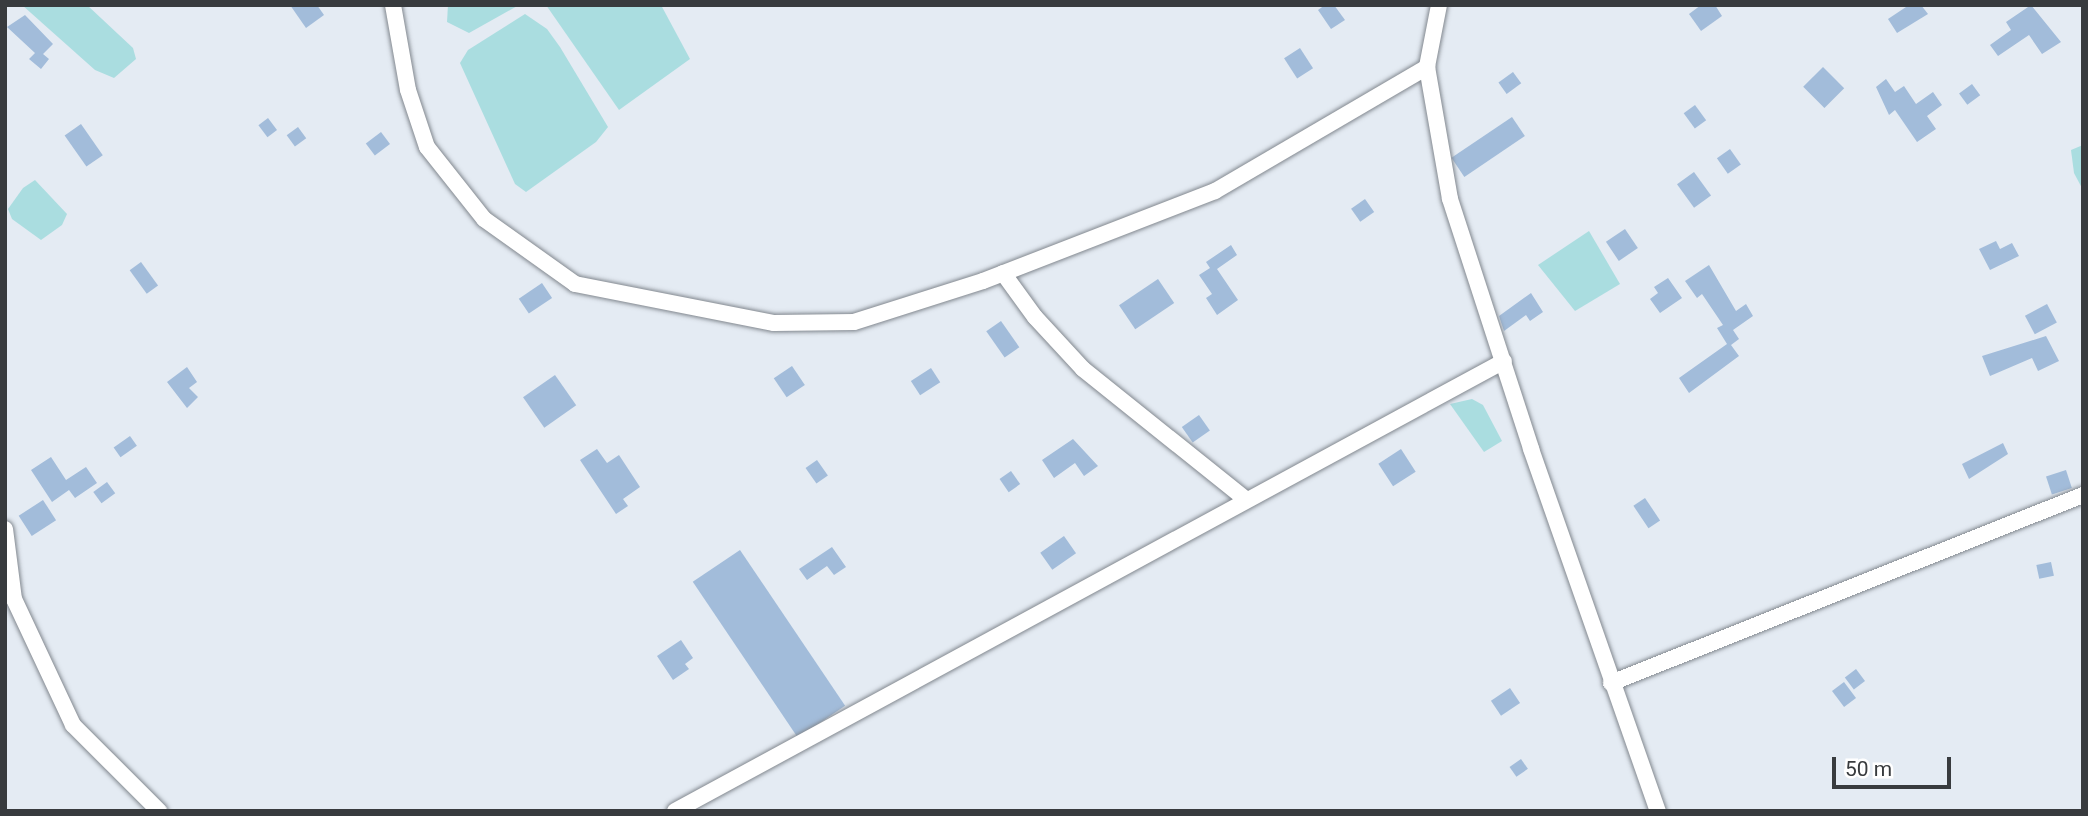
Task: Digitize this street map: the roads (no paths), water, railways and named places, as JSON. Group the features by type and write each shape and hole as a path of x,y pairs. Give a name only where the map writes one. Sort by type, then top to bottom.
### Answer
{"street":[{"path":"393,5 408,90 427,147 484,219 575,284 775,323 854,322 1003,273 1215,191 1427,67"},
{"path":"1439,5 1427,67 1450,199 1611,683 1658,811"},
{"path":"1003,273 1035,317 1083,369 1245,499"},
{"path":"675,811 1245,499 1504,361"},
{"path":"1611,683 2083,495"},
{"path":"5,529 14,599 73,725 159,811"}],"water":[{"path":"22,5 87,5 133,48 136,59 114,78 95,70"},
{"path":"448,5 519,5 469,33 447,22"},
{"path":"546,5 661,5 690,59 619,110"},
{"path":"525,14 547,29 608,127 596,142 526,192 515,184 460,63 468,50"},
{"path":"2083,145 2083,190 2074,173 2071,150"},
{"path":"35,180 67,214 62,225 41,240 12,219 8,209 23,188"},
{"path":"1589,231 1620,284 1575,311 1538,265"},
{"path":"1472,399 1483,405 1502,441 1484,452 1450,404"}]}
